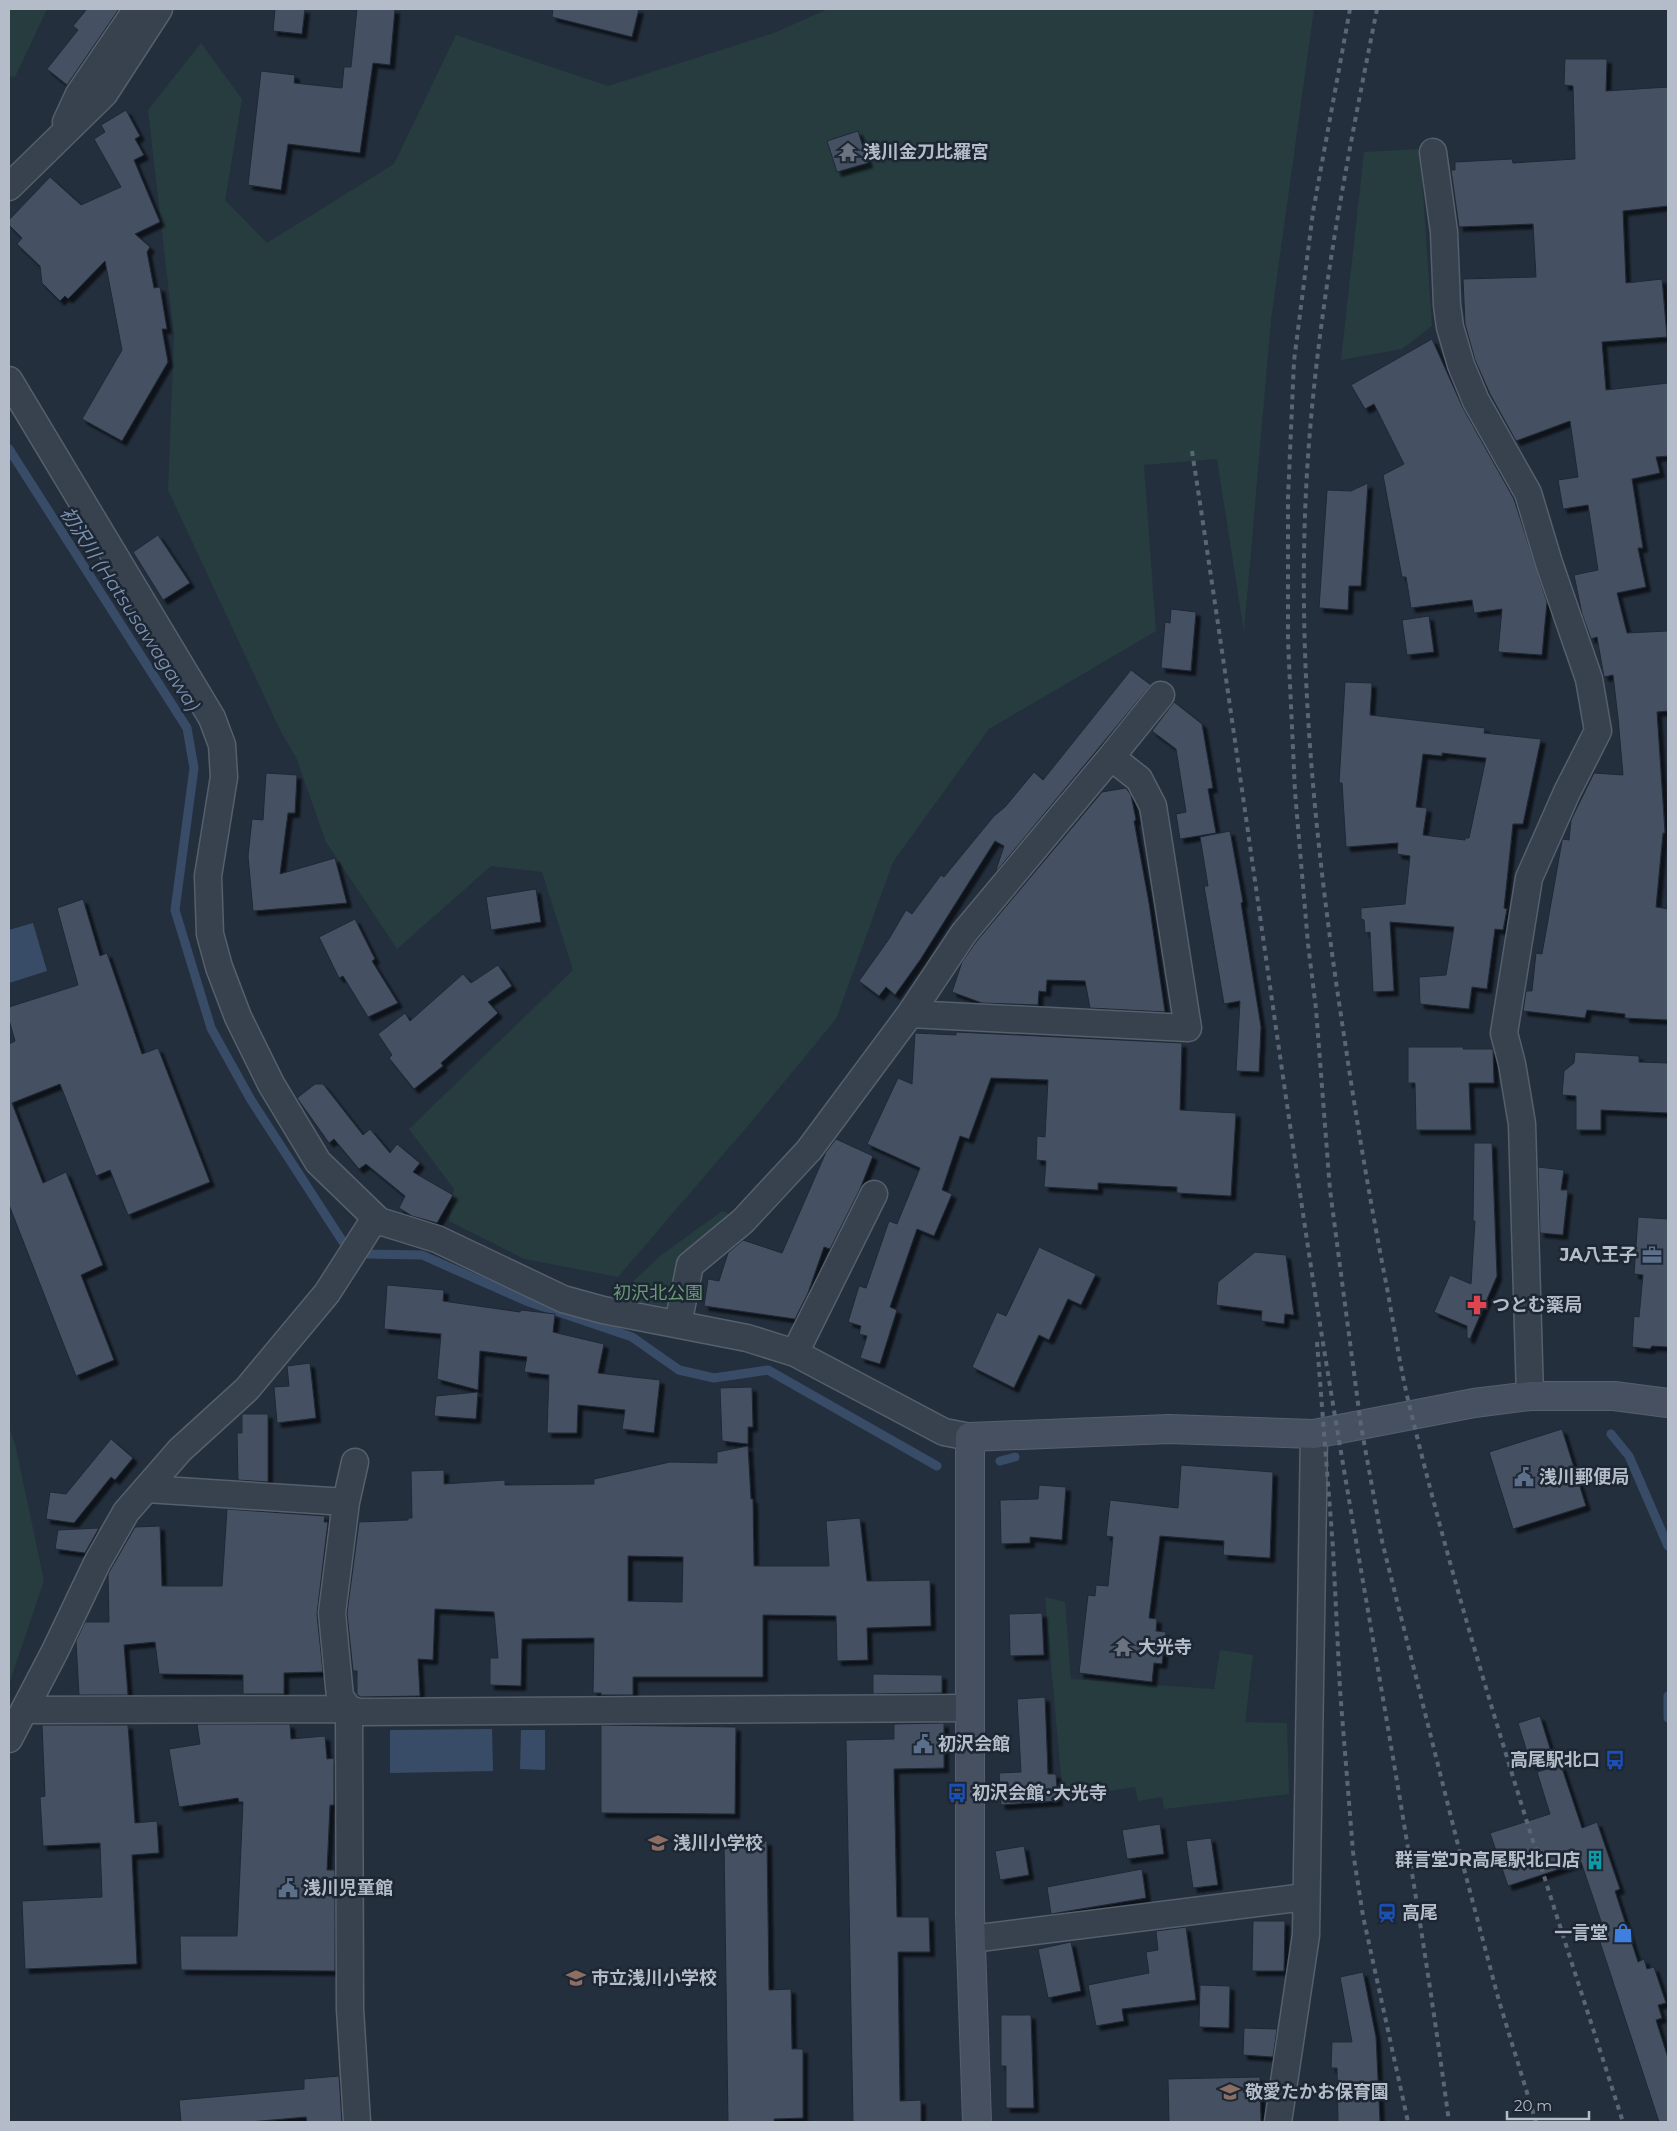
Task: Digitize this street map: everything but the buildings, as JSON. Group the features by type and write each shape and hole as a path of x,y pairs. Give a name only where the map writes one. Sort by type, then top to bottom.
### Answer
{"street":[{"path":"59,137 79,94 138,9"},
{"path":"9,187 104,94 159,9"},
{"path":"1433,152 1444,232 1447,305 1450,327 1461,365 1476,401 1528,493 1549,563 1588,679 1598,731 1567,792 1529,878 1504,1033 1512,1064 1522,1124 1530,1396"},
{"path":"9,382 212,718 222,745 224,777 208,876 210,934 218,966 238,1017 271,1084 318,1162 375,1223 437,1239 563,1299 603,1310 747,1338 796,1353 944,1432 970,1436 1169,1429 1314,1434 1474,1403 1530,1396 1614,1396 1668,1403"},
{"path":"678,1324 690,1265 743,1221 809,1150 910,1014 964,933 1160,696"},
{"path":"910,1014 1188,1028 1153,806 1139,779 1111,757"},
{"path":"796,1353 874,1194"},
{"path":"9,1739 97,1563 126,1512 180,1450 247,1389 327,1293 375,1223"},
{"path":"1278,2122 1306,1935 1305,1897 1314,1434"},
{"path":"970,1436 972,1939 977,2122"},
{"path":"355,1462 346,1502 332,1613 340,1697 349,1709 350,2009 358,2122"},
{"path":"147,1489 346,1502"},
{"path":"25,1710 349,1709 359,1712 970,1708"},
{"path":"972,1939 1305,1897"}],"green space":[{"path":"9,9 47,9 15,77 9,76"},
{"path":"828,9 1314,9 1271,320 1244,632 1217,459 1144,465 1156,631 989,729 893,862 836,1019 752,1121 618,1277 525,1259 449,1221 454,1189 409,1129 573,970 542,872 491,866 397,949 326,842 296,757 281,732 168,490 174,336 148,110 201,43 242,99 225,200 267,243 394,164 456,35 608,86 774,33"},
{"path":"1420,149 1432,326 1402,349 1341,360 1364,152"},
{"name":"初沢北公園","path":"722,1211 743,1221 691,1265 678,1324 603,1310 660,1256"},
{"path":"9,1426 16,1448 44,1581 9,1684"},
{"path":"1045,1597 1065,1602 1071,1679 1214,1689 1220,1650 1253,1655 1245,1722 1287,1723 1289,1794 1164,1809 1162,1797 1138,1801 1135,1787 1063,1798"}],"water":[{"path":"33,923 47,971 9,983 9,930"},
{"path":"492,1729 493,1771 390,1773 390,1730"},
{"path":"521,1730 545,1730 545,1770 520,1769"}],"waterway":[{"name":"初沢川 (Hatsusawagawa)","path":"9,449 187,728 194,768 175,910 211,1028 251,1100 343,1242 368,1254 422,1255 526,1301 632,1337 679,1370 714,1378 768,1370 937,1466"},
{"name":"初沢川 (Hatsusawagawa)","path":"1611,1434 1629,1456 1668,1546"},
{"name":"初沢川 (Hatsusawagawa)","path":"1000,1461 1015,1457"},
{"name":"初沢川 (Hatsusawagawa)","path":"1668,1696 1668,1718"}],"railway":[{"path":"1350,9 1313,212 1294,361 1288,498 1288,641 1295,792 1308,944 1316,1009 1330,1190 1361,1426 1382,1541 1499,2001 1536,2122"},
{"path":"1377,9 1332,249 1310,430 1306,491 1304,629 1307,698 1318,837 1335,974 1359,1134 1408,1400 1484,1683 1623,2122"},
{"path":"1192,451 1311,1267 1418,1908 1449,2122"},
{"path":"1317,1342 1333,1548 1340,1690 1353,1852 1363,1916 1408,2122"}],"place":[{"name":"浅川金刀比羅宮","path":"848,152"},
{"name":"JA八王子","path":"1652,1255"},
{"name":"つとむ薬局","path":"1477,1305"},
{"name":"浅川郵便局","path":"1524,1477"},
{"name":"大光寺","path":"1123,1647"},
{"name":"初沢会館","path":"923,1744"},
{"name":"高尾駅北口","path":"1615,1760"},
{"name":"初沢会館･大光寺","path":"957,1793"},
{"name":"浅川小学校","path":"658,1843"},
{"name":"群言堂JR高尾駅北口店","path":"1595,1860"},
{"name":"浅川児童館","path":"288,1888"},
{"name":"高尾","path":"1387,1913"},
{"name":"一言堂","path":"1623,1933"},
{"name":"市立浅川小学校","path":"576,1978"},
{"name":"敬愛たかお保育園","path":"1230,2092"}]}
